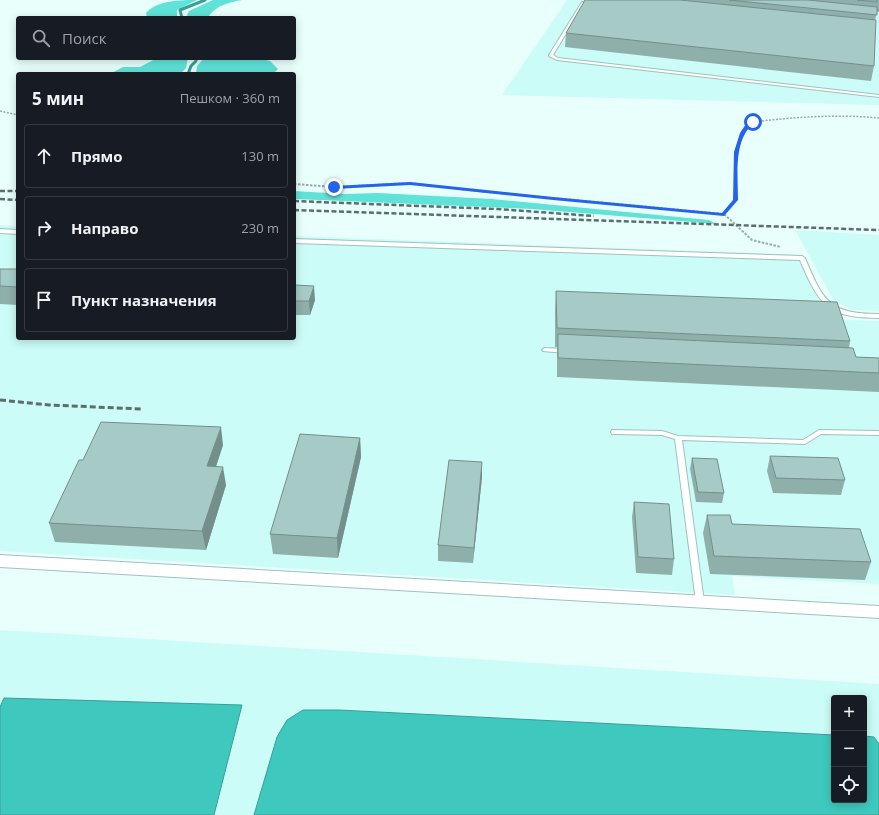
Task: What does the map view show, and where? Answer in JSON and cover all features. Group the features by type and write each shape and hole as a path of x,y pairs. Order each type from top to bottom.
{"street":[{"path":"0,561 879,612"}],"lane":[{"path":"600,2 583,3 551,55 552,57 557,59 879,96"},
{"path":"854,94 879,91"},
{"path":"0,231 16,232"},
{"path":"296,241 802,258 820,296 827,303 846,314 879,316"},
{"path":"545,350 569,351"},
{"path":"615,432 662,433 678,438 805,442 819,432 879,433"},
{"path":"678,438 700,602"}],"path":[{"path":"0,111 16,115"},
{"path":"724,214 735,200 736,152 742,133 747,125 753,122 818,116 857,116 879,118"},
{"path":"296,184 334,187 410,183 500,194 724,214 752,240 784,248 802,258"}],"shaded area":[{"path":"184,0 197,0 177,10 177,16 147,16 146,13 156,5"},
{"path":"213,0 242,0 228,3 214,10 210,16 188,16 189,11"},
{"path":"567,0 879,0 879,105 502,95"},
{"path":"153,60 188,60 186,68 182,72 114,72 123,67 140,67"},
{"path":"202,60 266,60 270,61 278,69 275,72 196,72 197,66"},
{"path":"296,191 345,194 378,193 492,199 709,220 717,224 532,209 296,199"},
{"path":"0,225 16,226 16,340 296,340 296,236 803,255 822,303 846,320 879,321 879,584 732,576 735,595 0,551"},
{"path":"795,230 879,235 879,311 853,310 834,301"},
{"path":"0,630 879,684 879,815 0,815"},
{"path":"4,698 242,705 214,815 0,815 0,707"},
{"path":"303,710 339,710 831,735 831,803 867,803 867,736 874,737 879,744 879,815 254,815 277,737 287,720"}],"building":[{"path":"585,0 680,0 876,20 874,66 566,33"},
{"path":"729,0 808,0 877,7 877,15"},
{"path":"857,0 877,0 877,2"},
{"path":"0,269 16,269 16,287 0,286"},
{"path":"296,285 314,286 309,301 296,301"},
{"path":"556,291 837,302 850,341 557,328"},
{"path":"558,334 853,348 856,357 879,358 879,373 558,358"},
{"path":"101,422 221,427 207,466 223,467 202,531 49,523 79,460 83,460"},
{"path":"300,434 360,438 337,538 270,534"},
{"path":"770,456 838,458 845,480 776,478"},
{"path":"692,458 717,459 724,493 698,492"},
{"path":"449,460 482,462 474,548 438,545"},
{"path":"634,502 669,504 674,559 638,557"},
{"path":"707,515 730,515 732,524 860,529 871,562 714,556"}],"waterway":[{"path":"182,16 180,10 205,0"},
{"path":"189,72 196,60"}],"railway":[{"path":"0,191 16,191"},
{"path":"0,199 16,200"},
{"path":"296,201 497,209 594,216"},
{"path":"296,210 879,230"},
{"path":"0,400 49,405 142,409"}],"route":[{"path":"334,187 410,183 553,199 724,214 735,200 737,184 736,152 742,133 747,125 753,122"}]}
